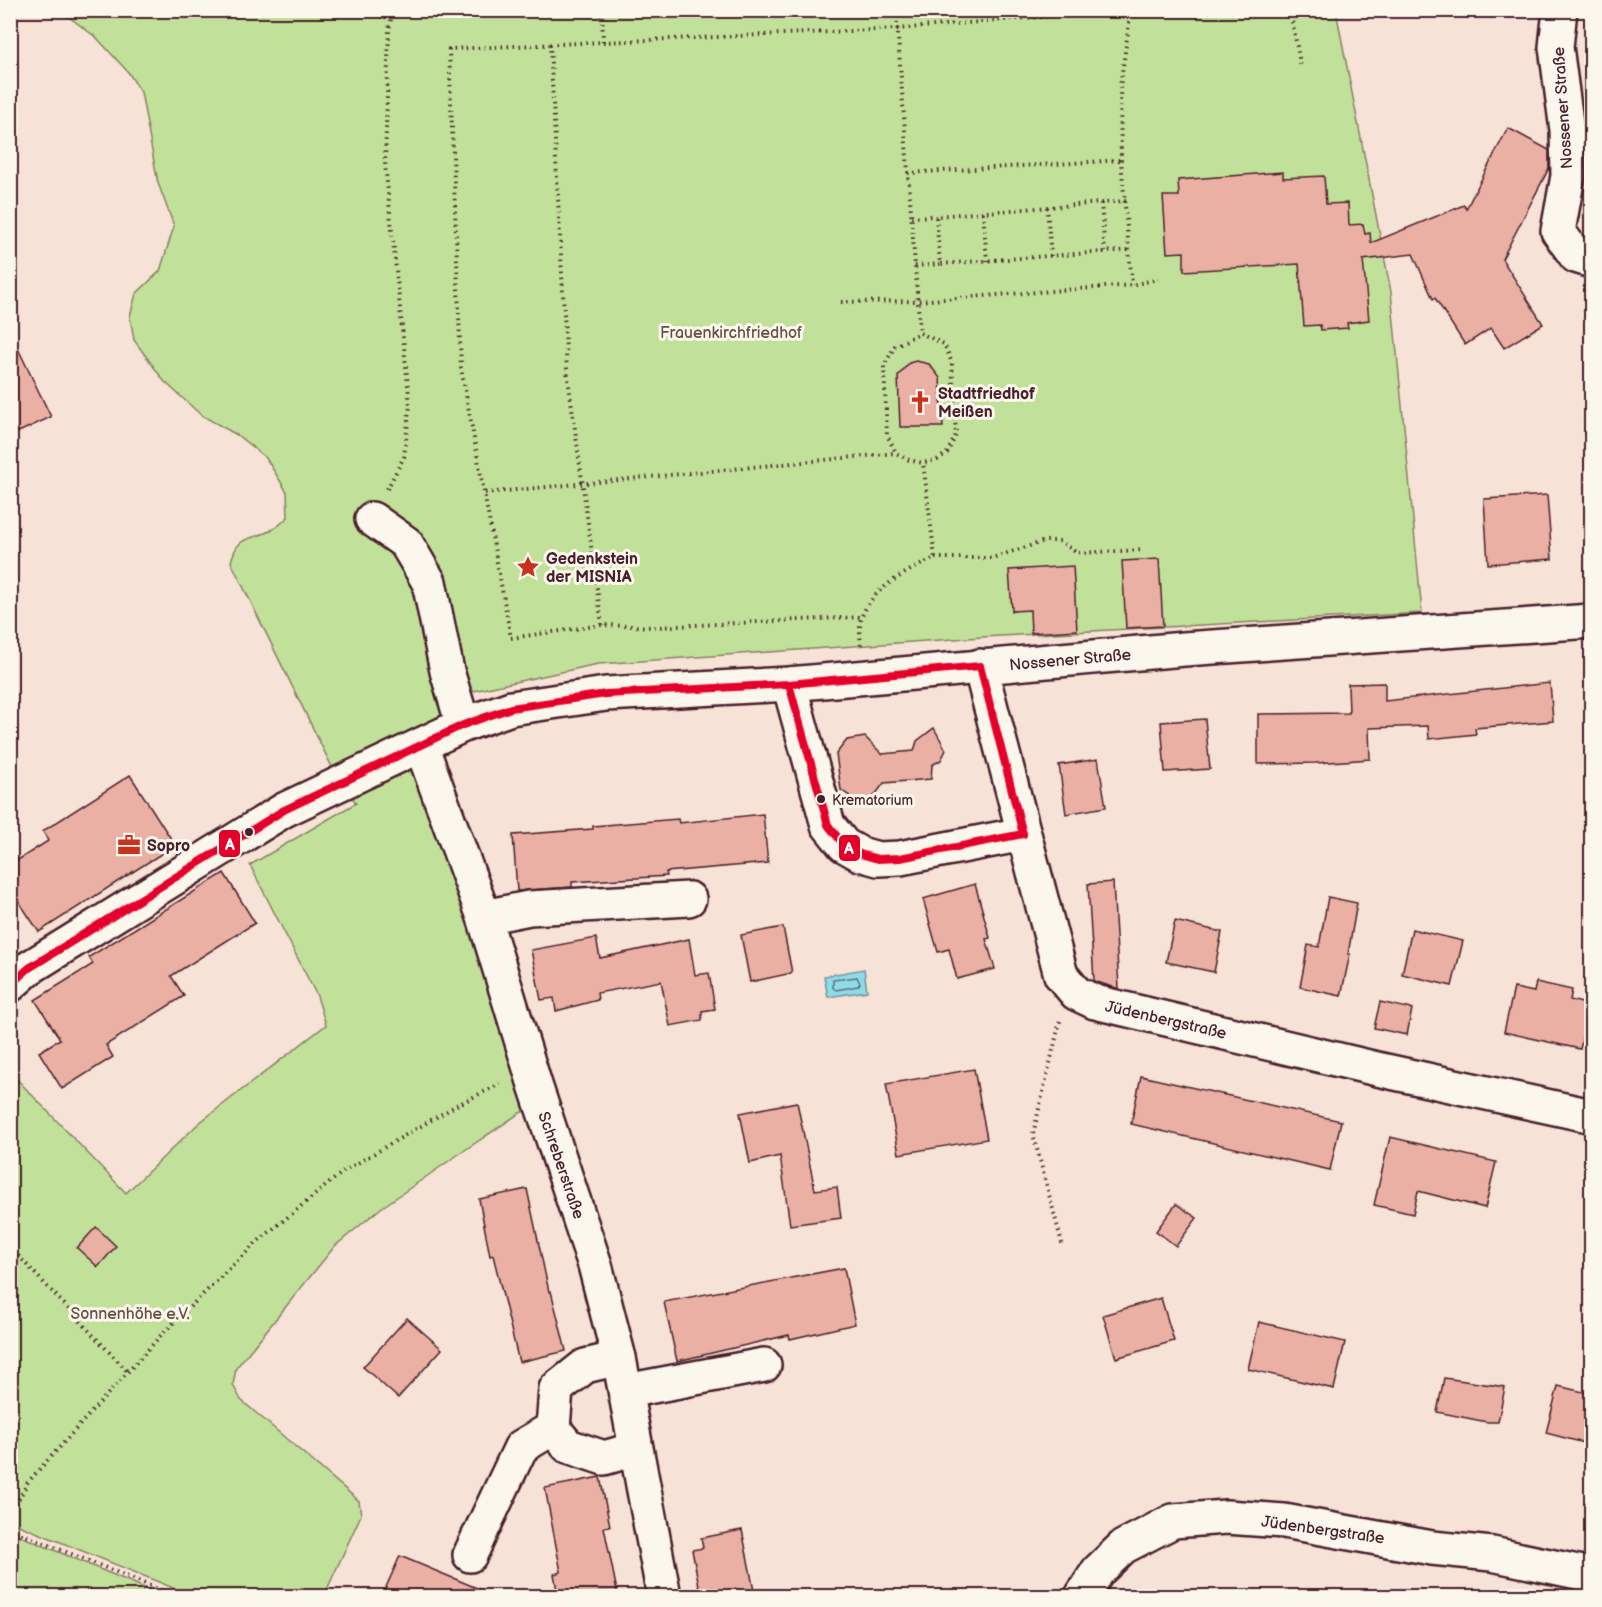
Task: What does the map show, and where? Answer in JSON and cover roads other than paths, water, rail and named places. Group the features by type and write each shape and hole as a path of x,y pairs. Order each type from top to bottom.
{"street":[{"name":"Nossener Straße","path":"1560,10 1556,47 1567,130 1568,177 1558,231 1576,256 1592,261"},
{"path":"372,519 406,543 429,582 447,671 463,725"},
{"name":"Nossener Straße","path":"10,985 29,968 284,810 463,725 511,708 606,694 789,684 1184,649 1592,621"},
{"path":"789,684 828,825 844,844 860,854 878,859 900,858 1023,834 980,666"},
{"name":"Schreberstraße","path":"421,745 484,917 530,1068 595,1265 626,1391 663,1596"},
{"name":"Jüdenbergstraße","path":"1023,834 1061,975 1076,993 1106,1005 1377,1069 1592,1116"},
{"path":"484,917 529,908 689,899"},
{"path":"619,1358 585,1366 556,1389 553,1428 568,1446 604,1458 635,1449"},
{"path":"626,1391 764,1365"},
{"path":"470,1555 521,1447 553,1428"},
{"name":"Jüdenbergstraße","path":"1082,1596 1098,1571 1123,1547 1173,1521 1226,1517 1284,1521 1432,1548 1492,1554 1592,1575"}],"water":[{"path":"864,969 867,991 828,997 824,976"}],"place":[{"name":"Stadtfriedhof Meißen","path":"920,402"},
{"name":"Gedenkstein der MISNIA","path":"528,567"},
{"name":"Krematorium","path":"821,799"},
{"name":"Sopro","path":"129,845"}],"park label":[{"name":"Frauenkirchfriedhof","path":"731,332"},
{"name":"Sonnenhöhe e.V.","path":"130,1313"}]}
